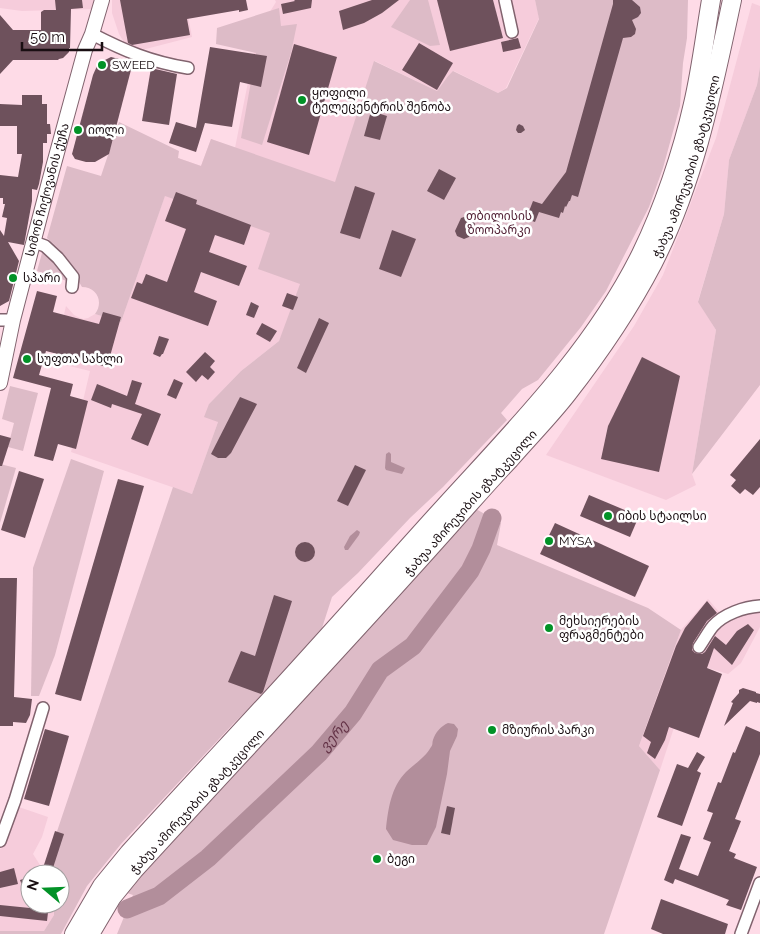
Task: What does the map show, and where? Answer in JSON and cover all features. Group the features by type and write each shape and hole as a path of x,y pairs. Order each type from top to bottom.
{"main road":[{"name":"ჭაბუა ამირეჯიბის გზატკეცილი","path":"81,931 102,886 129,853 340,624 512,432 585,346 611,307 641,253 680,154 693,105 711,0"},
{"name":"ჭაბუა ამირეჯიბის გზატკეცილი","path":"81,931 112,897 121,884 365,620 530,437 566,395 602,346 630,304 653,263 671,225 699,143 732,0"}],"street":[{"name":"სიმონ ჩიქოვანის ქუჩა","path":"0,383 6,320 34,242 85,50 102,0"},
{"path":"505,0 512,32"},
{"path":"92,34 145,58 166,65 188,68"},
{"path":"34,242 45,246 58,258 73,277 72,287"},
{"path":"699,646 713,626 727,615 760,606"},
{"path":"0,841 15,800 43,708"},
{"path":"741,934 760,883"}],"shaded area":[{"path":"0,0 98,0 95,9 22,11 0,8"},
{"path":"112,0 185,0 192,37 138,51 127,47 119,34 112,13"},
{"path":"275,0 535,0 539,18 506,88 498,93 454,71 437,91 375,61 302,293 279,341 241,371 209,404 218,422 192,494 71,452 90,371 53,362 66,306 74,315 83,319 95,314 121,322 178,158 201,166 211,139 235,148 258,31 276,2"},
{"path":"752,3 760,6 760,67 757,85 729,160 724,214 698,301 716,330 692,474 696,485 666,500 546,455 634,326 663,275 716,138"},
{"path":"389,452 391,454 391,462 405,468 402,474 386,470 386,454"},
{"path":"357,530 360,532 359,535 348,550 345,550 344,547 350,536"},
{"path":"708,599 726,620 760,609 760,627 741,663 728,674 695,664 660,770 639,746 681,630"},
{"path":"448,723 454,724 458,729 450,751 436,827 427,845 412,845 393,840 386,829 389,807 397,785 406,772 426,754 437,732"},
{"path":"16,806 48,817 42,837 33,854 39,864 20,864 20,914 54,914 44,931 1,931 0,933 0,849 2,848"}],"green space":[{"path":"410,0 428,0 440,45 430,46 391,27"},
{"name":"თბილისის ზოოპარკი","path":"535,0 688,0 687,38 680,106 663,168 649,207 606,291 581,327 538,380 522,389 501,413 507,420 358,573 332,597 322,628 263,695 233,724 121,844 87,886 61,934 0,934 0,931 44,931 54,914 70,914 70,864 46,864 173,487 192,494 218,422 204,417 209,404 241,371 279,341 300,284 258,269 270,233 165,196 121,322 95,314 99,305 98,296 92,290 82,287 60,250 47,238 67,166 101,176 119,122 179,151 178,158 201,166 211,139 335,182 374,61 437,91 453,71 498,93 507,88 539,19"},
{"path":"279,8 281,26 297,24 291,53 262,145 241,138 256,53 216,44 217,28"},
{"path":"760,67 760,385 692,474 716,330 698,302 724,214 729,160 757,85"},
{"path":"42,253 54,257 73,283 37,271"},
{"path":"10,386 38,393 23,451 8,447 14,423 2,419"},
{"path":"71,459 104,471 55,655 39,696 31,696 33,568"},
{"path":"0,464 16,468 0,523"},
{"name":"მზიურის პარკი","path":"474,508 501,523 497,545 648,608 681,630 639,746 660,770 604,934 117,934 133,895 124,892"}],"building":[{"path":"55,0 82,0 83,8 71,9 69,52 58,60 13,60 0,74 0,15 13,30 41,30 41,12 44,10 56,10"},
{"path":"120,0 246,0 248,10 187,19 190,35 132,45 128,43"},
{"path":"294,0 312,0 311,8 283,14 281,4"},
{"path":"372,0 399,0 382,13 364,23 343,30 339,11"},
{"path":"437,0 493,0 503,38 450,51"},
{"path":"613,0 632,0 640,7 641,13 632,20 636,29 635,34 631,37 623,38 578,197 572,195 559,218 539,212 535,222 526,219 533,201 542,204 566,172"},
{"path":"518,38 521,48 503,52 501,42"},
{"path":"419,43 453,63 437,90 402,70"},
{"name":"ყოფილი ტელეცენტრის შენობა","path":"294,44 337,57 309,155 267,142"},
{"path":"210,47 267,56 261,87 240,82 232,127 205,123 196,152 169,143 176,122 196,128"},
{"path":"111,57 132,66 109,154 95,162 75,159 72,154 93,75 97,66"},
{"path":"151,68 177,74 169,125 142,121"},
{"path":"22,95 42,95 42,104 47,104 47,124 50,124 51,134 47,134 47,143 43,143 43,162 39,184 37,190 32,189 32,201 24,245 8,242 19,261 9,301 0,306 0,230 4,236 7,218 2,217 5,204 3,204 3,198 0,198 0,175 18,177 22,154 17,154 17,126 0,126 0,104 22,105"},
{"path":"371,111 387,116 380,140 364,136"},
{"path":"519,124 525,130 521,133 518,133 516,130"},
{"path":"439,169 456,178 444,200 427,191"},
{"path":"355,186 375,193 360,239 340,233"},
{"path":"176,192 197,200 196,204 251,225 244,245 215,235 209,252 247,266 239,286 201,272 194,292 217,301 208,326 131,298 137,282 142,284 146,274 167,282 186,229 165,221"},
{"path":"467,216 475,224 469,237 464,239 457,236 455,231 461,218"},
{"path":"392,230 416,239 401,277 379,269"},
{"path":"37,291 57,296 53,312 99,324 103,312 121,317 107,367 46,351 39,375 73,384 70,396 88,401 76,449 58,444 53,461 34,456 51,388 13,378"},
{"path":"287,293 298,297 293,310 282,306"},
{"path":"251,302 259,306 254,318 246,315"},
{"path":"319,318 329,323 306,373 297,368"},
{"path":"262,323 277,331 270,342 256,334"},
{"path":"159,336 169,339 160,357 153,354"},
{"path":"205,352 215,361 210,367 215,372 208,380 202,375 196,382 186,372"},
{"path":"642,357 680,376 659,472 601,459 608,426"},
{"path":"174,379 183,383 176,399 167,395"},
{"path":"132,380 142,383 135,404 161,414 148,446 131,439 142,414 112,404 111,408 91,400 97,384 127,396"},
{"path":"240,397 257,404 231,453 226,458 218,458 211,454"},
{"path":"0,435 11,438 2,466 0,466"},
{"path":"760,439 760,487 753,495 745,489 740,494 731,486 736,480 730,475"},
{"path":"355,465 366,470 348,506 337,501"},
{"path":"19,471 44,479 25,538 1,530"},
{"path":"118,479 144,486 81,701 55,694"},
{"path":"589,495 639,516 630,537 580,516"},
{"path":"555,523 649,566 635,597 540,554"},
{"path":"305,542 312,545 315,552 312,559 305,562 298,559 295,552 298,545"},
{"path":"0,578 17,578 14,697 32,699 30,715 26,723 13,722 13,726 0,726"},
{"path":"274,595 292,601 261,694 228,682 241,651 255,656"},
{"path":"707,601 717,613 707,621 693,643 692,650 695,653 702,654 705,652 715,636 726,645 737,631 748,624 754,630 732,665 714,648 707,668 722,674 699,738 669,727 665,740 655,759 647,753 651,742 643,736 676,646 685,628"},
{"path":"743,688 760,694 760,703 750,701 724,726 733,703 731,702 739,693 739,690"},
{"path":"746,726 760,732 760,754 735,819 741,821 729,851 736,854 734,858 757,867 741,910 726,905 729,900 675,879 673,884 664,880 681,834 691,837 679,869 698,876 711,842 703,839 713,813 707,811 718,782 721,783"},
{"path":"45,729 69,736 49,806 24,799"},
{"path":"697,752 705,757 697,771 701,773 682,826 657,817 677,764 688,768"},
{"path":"447,806 455,808 450,835 441,833"},
{"path":"55,831 64,834 54,864 44,864"},
{"path":"14,868 18,884 0,888 0,872"},
{"path":"661,899 728,924 725,934 663,934 651,929"},
{"path":"0,905 20,907 20,914 48,914 47,921 0,916"}],"waterway":[{"name":"ვერე","path":"127,909 159,896 208,858 319,753 353,713 380,670 413,646 470,571 481,549 492,518"}],"place":[{"name":"SWEED","path":"102,65"},
{"name":"ყოფილი ტელეცენტრის შენობა","path":"302,100"},
{"name":"იოლი","path":"78,130"},
{"name":"სპარი","path":"13,278"},
{"name":"სუფთა სახლი","path":"27,359"},
{"name":"იბის სტაილსი","path":"608,516"},
{"name":"MYSA","path":"549,541"},
{"name":"მეხსიერების ფრაგმენტები","path":"549,628"},
{"name":"მზიურის პარკი","path":"492,730"},
{"name":"ბეგი","path":"377,859"}]}
